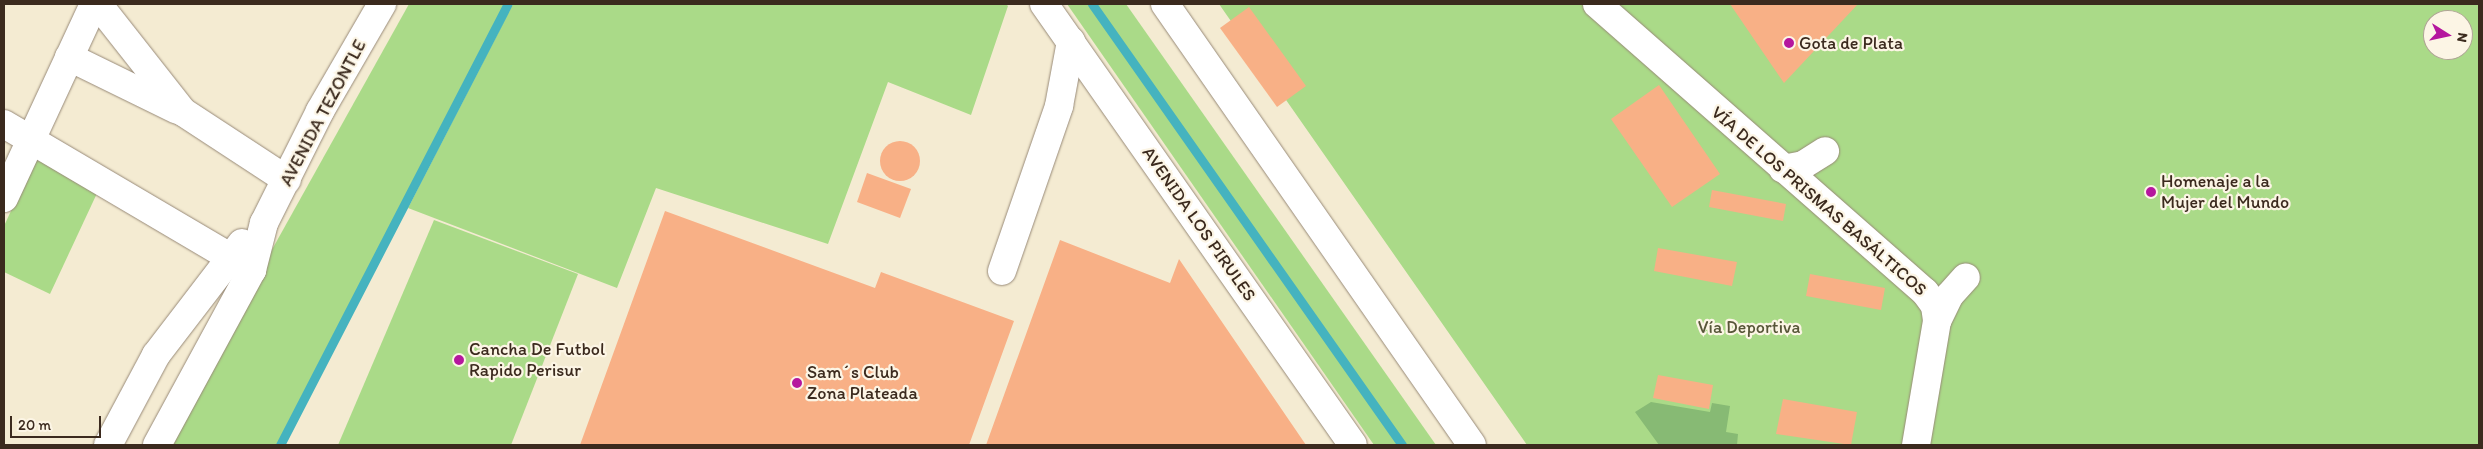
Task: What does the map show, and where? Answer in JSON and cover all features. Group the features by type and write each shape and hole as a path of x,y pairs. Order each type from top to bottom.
{"street":[{"path":"4,198 94,4"},
{"path":"98,4 183,112"},
{"name":"AVENIDA TEZONTLE","path":"156,445 252,270 264,223 320,111 382,4"},
{"name":"AVENIDA LOS PIRULES","path":"1044,4 1353,445"},
{"path":"1165,4 1472,445"},
{"name":"VÍA DE LOS PRISMAS BASÁLTICOS","path":"1597,4 1925,292 1935,306 1937,321 1916,445"},
{"path":"1002,271 1060,106 1071,41"},
{"path":"69,57 183,112 287,180"},
{"path":"4,124 252,270"},
{"path":"1783,169 1803,165 1825,151"},
{"name":"AVENIDA TEZONTLE","path":"108,445 156,356 228,256 264,223"},
{"path":"1937,321 1949,296 1966,277"}],"green space":[{"path":"409,4 508,4 280,445 163,445"},
{"path":"513,4 1006,4 1008,6 971,115 888,82 828,244 656,188 617,288 408,208"},
{"path":"1067,4 1126,4 1436,445 1374,445"},
{"name":"Vía Deportiva","path":"1219,4 2479,4 2479,445 1527,445"},
{"path":"35,159 99,189 50,294 4,272 4,226"},
{"name":"Cancha De Futbol Rapido Perisur","path":"434,220 578,274 511,445 338,445"},
{"path":"1651,402 1710,412 1712,403 1730,406 1726,432 1738,434 1737,445 1659,445 1635,412"}],"building":[{"name":"Gota de Plata","path":"1730,4 1858,4 1784,83"},
{"path":"1249,7 1306,86 1277,107 1220,28"},
{"path":"1659,85 1720,174 1672,207 1611,119"},
{"path":"904,141 911,144 917,150 920,161 919,169 911,178 904,181 896,181 889,178 881,169 880,157 883,150 892,142"},
{"path":"867,173 911,189 900,218 857,202"},
{"path":"1712,190 1786,204 1783,221 1709,207"},
{"name":"Sam´s Club Zona Plateada","path":"665,211 875,288 881,272 1014,321 969,445 580,445"},
{"path":"1060,240 1170,283 1179,259 1306,445 986,445"},
{"path":"1658,248 1737,262 1732,286 1654,271"},
{"path":"1810,274 1885,288 1881,310 1806,296"},
{"path":"1658,375 1713,385 1709,409 1653,398"},
{"path":"1783,399 1857,412 1851,445 1776,434"}],"waterway":[{"path":"280,445 508,4"},
{"path":"1092,4 1402,445"}],"place":[{"name":"Gota de Plata","path":"1789,43"},
{"name":"Homenaje a la Mujer del Mundo","path":"2151,192"},
{"name":"Cancha De Futbol Rapido Perisur","path":"459,360"},
{"name":"Sam´s Club Zona Plateada","path":"797,383"}]}
